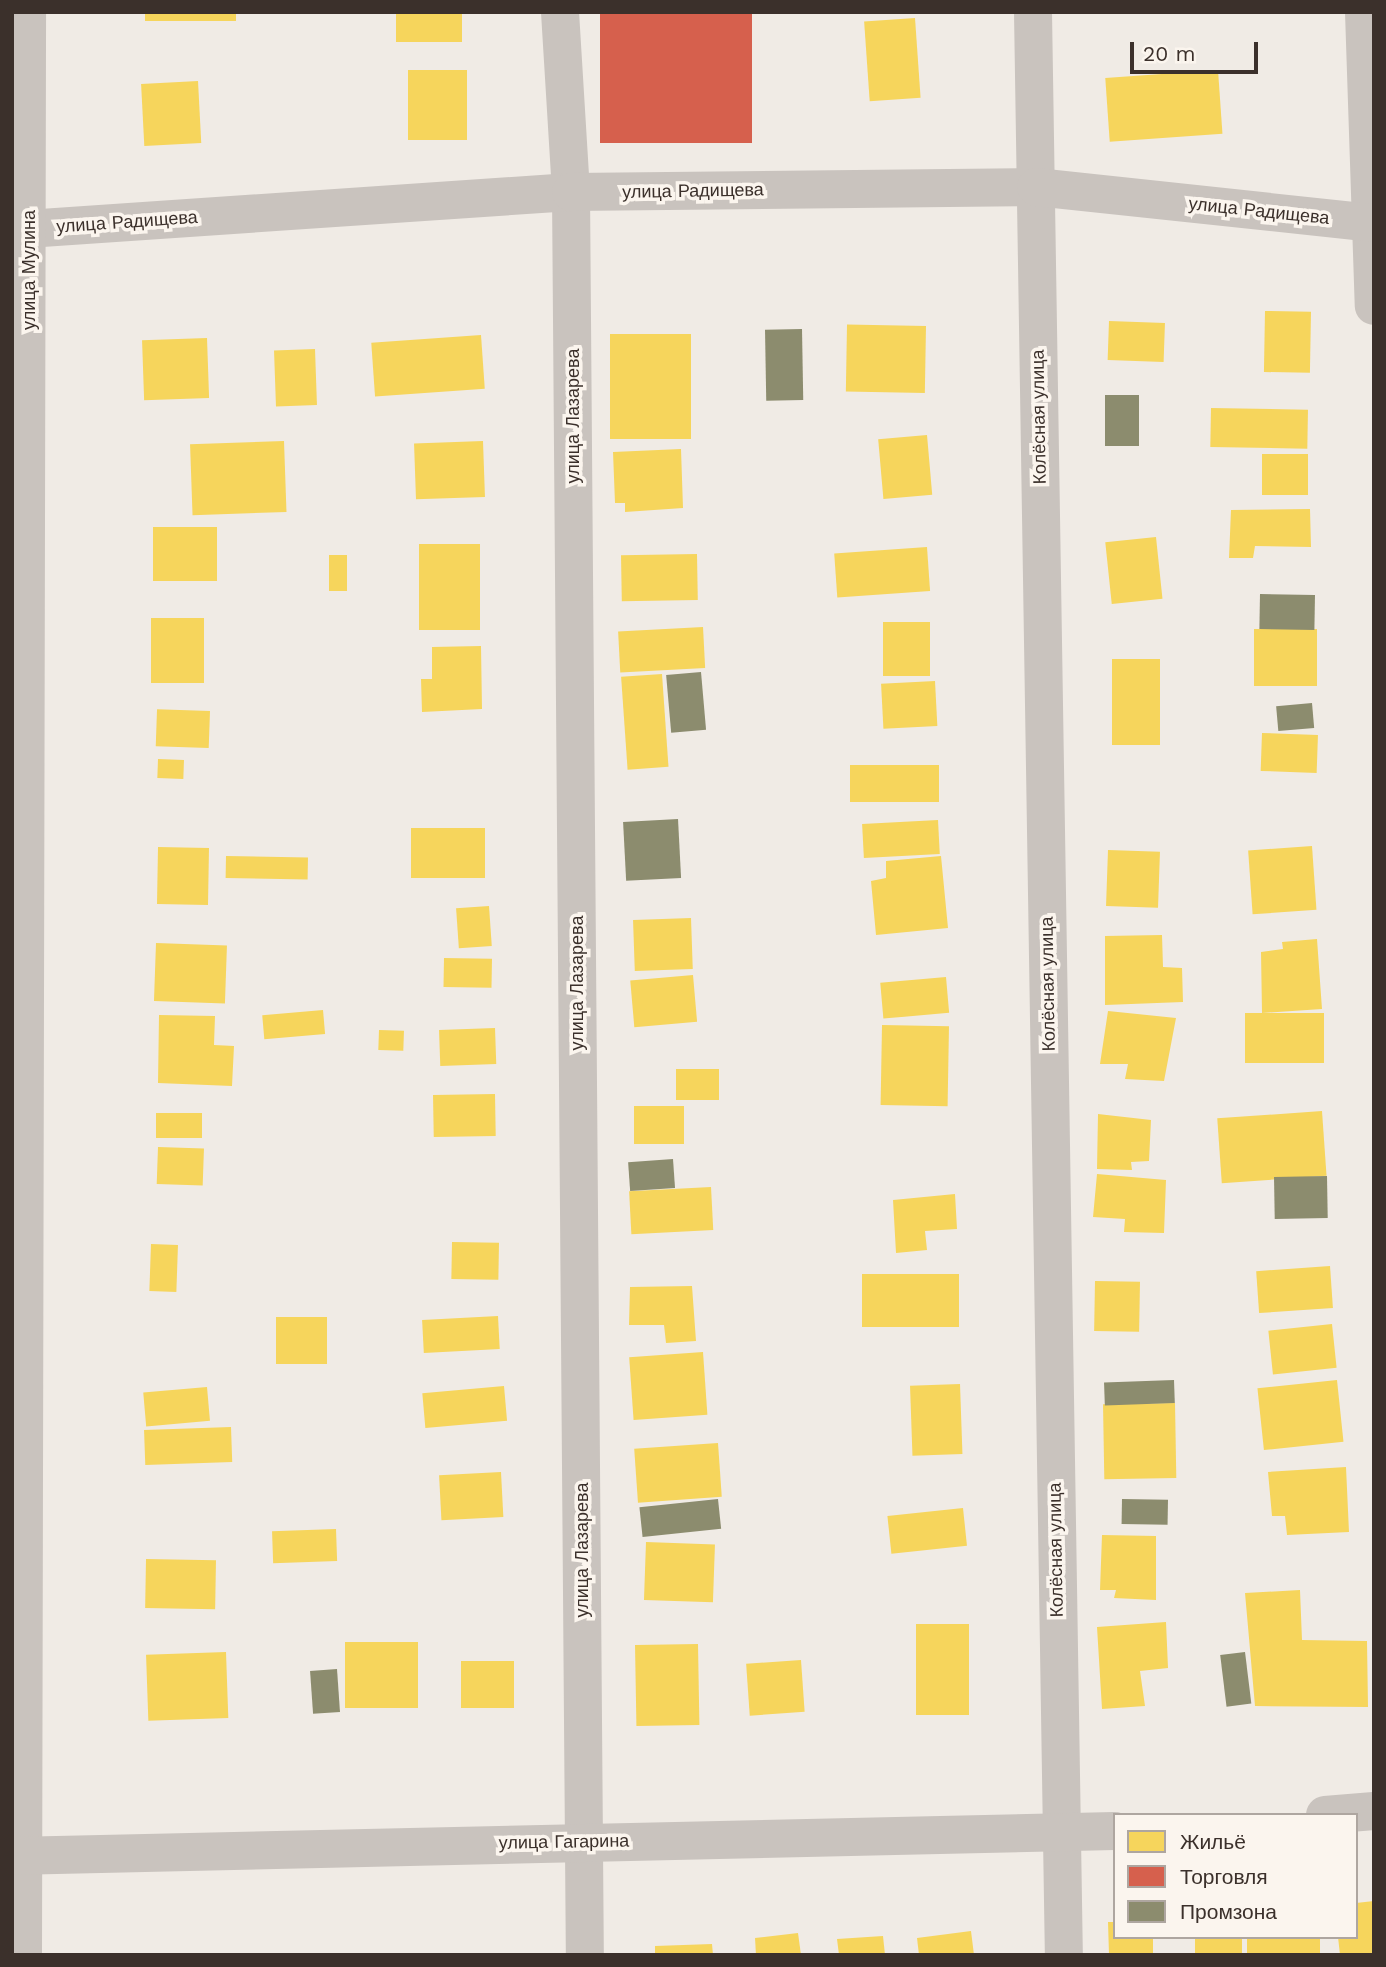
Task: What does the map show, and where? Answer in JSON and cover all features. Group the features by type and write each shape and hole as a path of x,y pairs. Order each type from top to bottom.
{"street":[{"name":"улица Мулина","path":"23,1955 19,1856 22,1191 21,229 27,12"},
{"name":"улица Лазарева","path":"560,12 571,192 585,1955"},
{"name":"Колёсная улица","path":"1033,12 1064,1955"},
{"path":"1364,12 1374,306"},
{"name":"улица Радищева","path":"21,229 571,192 1035,187 1371,223"},
{"path":"1350,1813 1374,1811"},
{"name":"улица Гагарина","path":"19,1856 584,1841 1060,1835 1113,1831"}],"building: Жильё":[{"path":"145,12 236,12 236,21 145,21"},
{"path":"396,12 462,12 462,42 396,42"},
{"path":"915,18 921,98 870,101 864,22"},
{"path":"408,70 467,70 467,140 408,140"},
{"path":"1218,70 1222,134 1110,142 1105,78"},
{"path":"198,81 201,143 144,146 141,84"},
{"path":"1265,311 1311,312 1310,373 1264,372"},
{"path":"1109,321 1165,323 1164,362 1108,360"},
{"path":"847,325 926,326 925,393 846,392"},
{"path":"610,334 691,334 691,439 610,439"},
{"path":"481,335 485,389 375,397 371,343"},
{"path":"207,338 209,398 144,400 142,340"},
{"path":"315,349 317,405 276,406 274,350"},
{"path":"1211,408 1308,410 1307,449 1210,447"},
{"path":"927,435 932,495 883,499 878,439"},
{"path":"284,441 286,512 193,515 190,444"},
{"path":"483,441 485,497 416,499 414,443"},
{"path":"681,449 683,508 625,512 625,503 615,503 613,452"},
{"path":"1262,454 1308,454 1308,495 1262,495"},
{"path":"1310,509 1311,547 1255,546 1253,558 1229,558 1231,510"},
{"path":"153,527 217,527 217,581 153,581"},
{"path":"1156,537 1162,599 1112,604 1105,542"},
{"path":"419,544 480,544 480,630 419,630"},
{"path":"927,547 930,591 837,597 834,553"},
{"path":"697,554 698,600 622,601 621,555"},
{"path":"329,555 347,555 347,591 329,591"},
{"path":"151,618 204,618 204,683 151,683"},
{"path":"883,622 930,622 930,676 883,676"},
{"path":"703,627 705,668 620,672 618,631"},
{"path":"1254,629 1317,629 1317,686 1254,686"},
{"path":"481,646 482,709 422,712 421,679 432,679 432,647"},
{"path":"1112,659 1160,659 1160,745 1112,745"},
{"path":"662,674 668,767 628,770 621,677"},
{"path":"935,681 937,726 883,729 881,684"},
{"path":"157,709 210,711 209,748 156,746"},
{"path":"1262,733 1318,735 1317,773 1261,771"},
{"path":"158,759 184,760 183,779 157,778"},
{"path":"850,765 939,765 939,802 850,802"},
{"path":"938,820 940,854 864,858 862,824"},
{"path":"411,828 485,828 485,878 411,878"},
{"path":"1312,846 1316,910 1253,914 1248,850"},
{"path":"158,847 209,848 208,905 157,904"},
{"path":"1108,850 1160,852 1158,908 1106,906"},
{"path":"226,856 308,857 308,879 226,878"},
{"path":"941,856 948,928 876,935 871,881 886,878 886,861"},
{"path":"489,906 492,946 459,948 456,908"},
{"path":"691,918 693,969 635,971 633,920"},
{"path":"1162,935 1163,967 1182,968 1183,1002 1105,1005 1105,936"},
{"path":"1317,939 1322,1009 1262,1013 1261,952 1283,949 1282,942"},
{"path":"156,943 227,945 225,1003 154,1001"},
{"path":"444,958 492,959 491,988 443,987"},
{"path":"693,975 697,1022 634,1027 630,980"},
{"path":"946,977 949,1013 883,1019 880,983"},
{"path":"323,1010 325,1034 264,1039 262,1015"},
{"path":"1108,1011 1176,1018 1164,1081 1125,1079 1128,1064 1100,1064"},
{"path":"1245,1013 1324,1013 1324,1063 1245,1063"},
{"path":"159,1015 215,1016 214,1045 234,1046 232,1086 158,1083"},
{"path":"882,1025 949,1026 948,1106 881,1105"},
{"path":"495,1028 496,1064 440,1066 439,1030"},
{"path":"379,1030 404,1031 403,1051 378,1050"},
{"path":"676,1069 719,1069 719,1100 676,1100"},
{"path":"495,1094 496,1136 434,1137 433,1095"},
{"path":"634,1106 684,1106 684,1144 634,1144"},
{"path":"1322,1111 1327,1176 1222,1183 1217,1118"},
{"path":"156,1113 202,1113 202,1138 156,1138"},
{"path":"1098,1114 1151,1120 1149,1161 1131,1162 1132,1170 1097,1169"},
{"path":"158,1147 204,1149 203,1186 157,1184"},
{"path":"1097,1174 1166,1180 1164,1233 1124,1232 1125,1219 1093,1217"},
{"path":"711,1187 713,1230 631,1234 629,1191"},
{"path":"955,1194 957,1229 925,1231 927,1250 896,1253 893,1200"},
{"path":"452,1242 499,1243 498,1280 451,1279"},
{"path":"151,1244 178,1245 176,1292 149,1291"},
{"path":"1330,1266 1333,1308 1259,1313 1256,1271"},
{"path":"862,1274 959,1274 959,1327 862,1327"},
{"path":"1095,1281 1140,1282 1139,1332 1094,1331"},
{"path":"692,1286 696,1341 666,1343 664,1325 629,1325 630,1287"},
{"path":"498,1316 500,1349 424,1353 422,1320"},
{"path":"276,1317 327,1317 327,1364 276,1364"},
{"path":"1332,1324 1337,1368 1273,1374 1268,1331"},
{"path":"703,1352 707,1415 634,1420 629,1357"},
{"path":"1337,1380 1343,1442 1264,1450 1257,1388"},
{"path":"960,1384 962,1454 912,1456 910,1386"},
{"path":"504,1386 507,1421 425,1428 422,1393"},
{"path":"207,1387 210,1421 146,1426 143,1393"},
{"path":"1175,1403 1176,1478 1104,1479 1103,1404"},
{"path":"231,1427 232,1462 145,1465 144,1430"},
{"path":"718,1443 722,1497 638,1503 634,1449"},
{"path":"1346,1467 1349,1532 1287,1535 1285,1516 1272,1516 1268,1472"},
{"path":"501,1472 503,1517 441,1520 439,1475"},
{"path":"963,1508 967,1546 891,1554 887,1516"},
{"path":"336,1529 337,1561 273,1563 272,1531"},
{"path":"1102,1535 1156,1536 1156,1600 1114,1598 1116,1590 1100,1590"},
{"path":"646,1542 715,1544 713,1602 644,1600"},
{"path":"146,1559 216,1560 215,1609 145,1608"},
{"path":"1300,1590 1302,1640 1367,1641 1368,1707 1255,1706 1245,1593"},
{"path":"1166,1622 1168,1668 1140,1671 1145,1706 1102,1709 1097,1627"},
{"path":"916,1624 969,1624 969,1715 916,1715"},
{"path":"345,1642 418,1642 418,1708 345,1708"},
{"path":"698,1644 699,1725 636,1726 635,1645"},
{"path":"226,1652 228,1718 148,1721 146,1655"},
{"path":"801,1660 805,1712 750,1716 746,1664"},
{"path":"461,1661 514,1661 514,1708 461,1708"},
{"path":"1374,1901 1374,1955 1340,1955 1338,1939 1358,1939 1358,1903"},
{"path":"1108,1922 1113,1922 1113,1939 1153,1939 1153,1955 1109,1955"},
{"path":"971,1931 974,1955 919,1955 917,1938"},
{"path":"798,1933 801,1955 756,1955 755,1938"},
{"path":"883,1936 885,1955 839,1955 837,1939"},
{"path":"1195,1939 1242,1939 1242,1955 1195,1955"},
{"path":"1247,1939 1320,1939 1320,1955 1247,1955"},
{"path":"712,1944 713,1955 655,1955 655,1946"}],"building: Торговля":[{"path":"600,12 752,12 752,143 600,143"}],"building: Промзона":[{"path":"802,329 803,400 766,401 765,330"},
{"path":"1105,395 1139,395 1139,446 1105,446"},
{"path":"1260,594 1315,595 1314,630 1259,629"},
{"path":"701,672 706,730 671,733 666,675"},
{"path":"1312,703 1314,728 1278,731 1276,706"},
{"path":"678,819 681,878 626,881 623,822"},
{"path":"673,1159 675,1188 630,1191 628,1162"},
{"path":"1327,1176 1328,1218 1275,1219 1274,1177"},
{"path":"1174,1380 1175,1403 1105,1405 1104,1382"},
{"path":"718,1499 721,1529 643,1537 639,1507"},
{"path":"1122,1499 1168,1500 1168,1525 1122,1524"},
{"path":"1245,1652 1251,1704 1227,1707 1220,1655"},
{"path":"337,1669 340,1712 313,1714 310,1671"}]}
